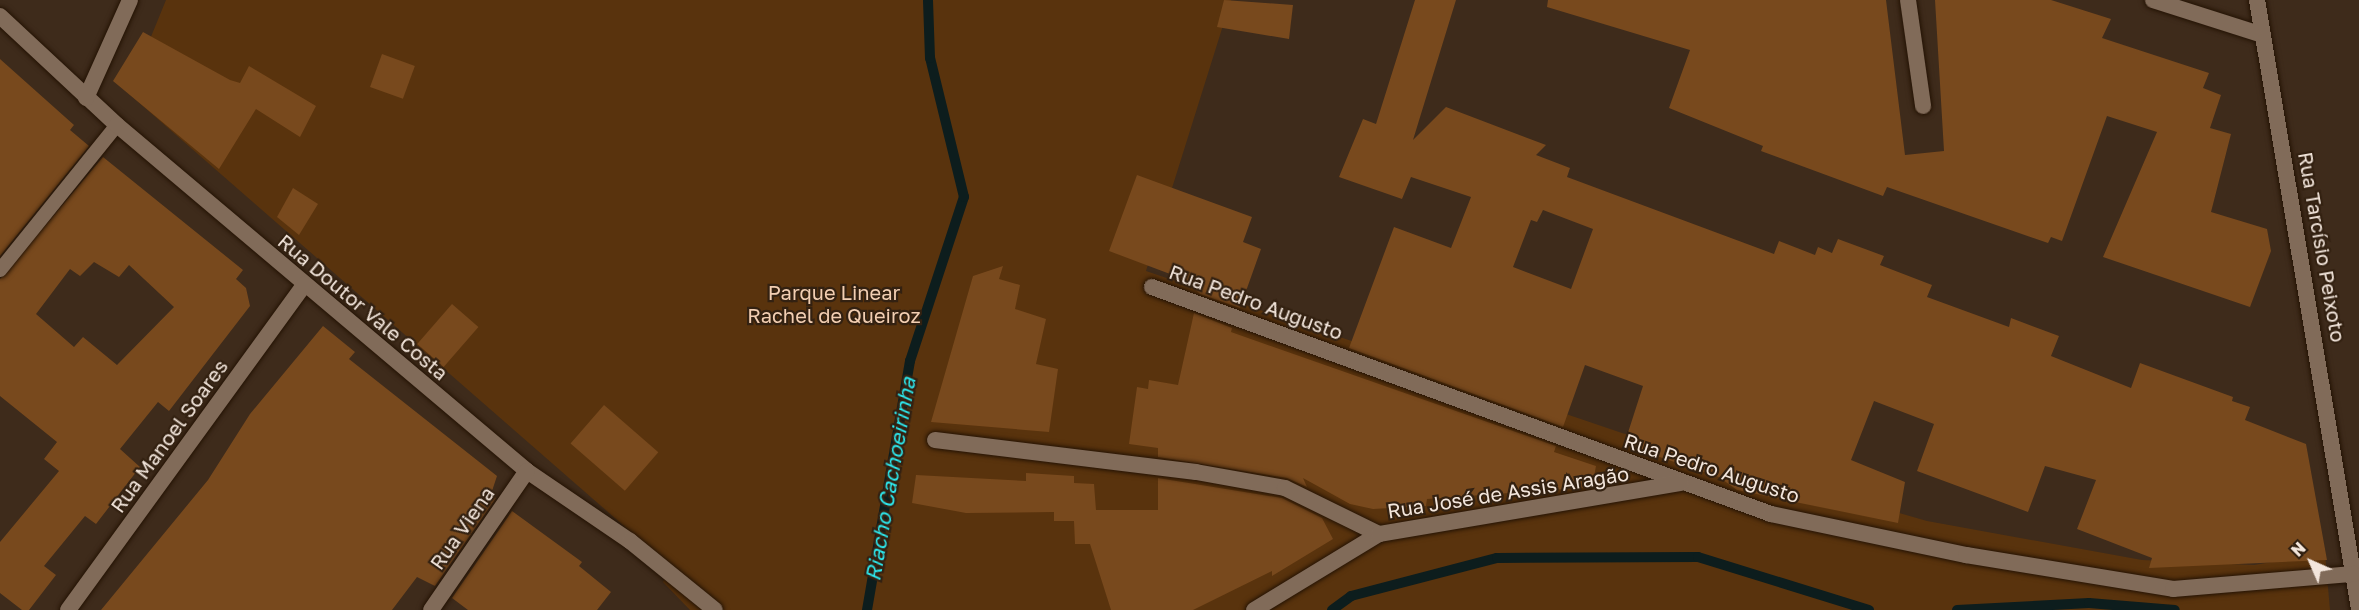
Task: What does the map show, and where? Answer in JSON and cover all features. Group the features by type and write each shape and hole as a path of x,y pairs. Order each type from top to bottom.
{"street":[{"path":"86,98 130,0"},
{"path":"1908,0 1923,106"},
{"path":"2153,0 2263,35"},
{"name":"Rua Tarcísio Peixoto","path":"2257,0 2356,572 2359,609"},
{"name":"Rua Doutor Vale Costa","path":"0,16 117,125 527,471 630,542 715,610"},
{"name":"Rua Manoel Soares","path":"68,610 304,285"},
{"name":"Rua Pedro Augusto","path":"1152,286 1771,514 1966,555 2173,589 2356,572"},
{"path":"935,440 1286,488 1379,534"},
{"name":"Rua Viena","path":"431,610 527,471"},
{"name":"Rua José de Assis Aragão","path":"1254,610 1379,534 1682,483"}],"lane":[{"path":"0,270 117,125"}],"green space":[{"name":"Parque Linear Rachel de Queiroz","path":"166,0 1231,0 1146,271 1622,433 1927,521 2142,560 2254,565 2325,553 2330,610 690,610 663,582 671,567 128,93"}],"building":[{"path":"1224,0 1293,5 1289,39 1217,27"},
{"path":"1415,0 1456,0 1413,140 1446,107 1546,145 1536,155 1570,168 1567,177 1774,254 1779,241 1815,255 1818,247 1832,253 1838,239 1884,256 1880,265 1932,285 1927,297 2009,327 2011,318 2059,336 2051,356 2131,388 2140,363 2233,397 2232,401 2250,407 2245,420 2306,444 2327,560 2149,568 2152,558 2077,529 2096,480 2045,466 2028,512 1917,471 1934,424 1874,401 1851,460 1905,482 1898,523 1737,490 1719,477 1624,445 1643,386 1585,365 1563,427 1349,348 1394,227 1451,248 1471,197 1411,177 1402,199 1339,177 1363,119 1376,124","holes":["1543,210 1593,229 1571,289 1513,267 1531,220 1537,222"]},
{"path":"1548,0 1886,0 1905,155 1944,151 1935,0 2051,0 2111,19 2102,38 2209,73 2203,88 2221,95 2210,128 2231,134 2211,212 2267,229 2271,251 2250,307 2103,257 2157,132 2107,116 2062,241 2051,237 2048,243 1887,187 1883,196 1761,151 1763,146 1669,108 1690,50 1547,7"},
{"path":"143,32 230,80 240,83 249,66 316,106 300,137 256,109 219,169 113,81"},
{"path":"382,54 415,66 403,99 370,87"},
{"path":"0,59 74,125 70,130 89,146 0,256"},
{"path":"103,157 243,270 236,279 246,288 250,306 169,411 158,402 120,449 140,467 96,524 85,516 44,566 56,575 29,610 22,610 0,593 0,542 59,471 44,459 57,442 0,396 0,279","holes":["94,262 119,277 129,265 174,307 117,365 83,337 74,347 36,314 70,269 80,276"]},
{"path":"1137,175 1252,217 1243,242 1261,249 1240,308 1200,294 1186,280 1109,251"},
{"path":"293,188 318,204 299,235 277,217"},
{"path":"1003,266 999,279 1020,285 1015,309 1046,319 1036,364 1058,369 1049,432 931,422 973,276"},
{"path":"452,304 478,327 444,367 417,344"},
{"path":"1194,313 1232,328 1231,332 1556,446 1554,452 1596,466 1592,487 1427,499 1426,506 1373,509 1350,504 1303,478 1307,487 1287,478 1158,457 1158,448 1129,444 1137,387 1148,389 1149,380 1178,385"},
{"path":"323,326 355,352 349,359 497,476 491,494 496,498 435,586 417,577 392,610 101,610 208,480 250,414"},
{"path":"604,405 658,452 625,491 571,443"},
{"path":"1026,473 1074,476 1074,483 1094,484 1096,510 1158,510 1158,478 1282,498 1322,518 1333,539 1272,576 1272,571 1193,610 1111,610 1090,544 1075,544 1074,521 1054,521 1054,512 966,513 912,503 916,475 1026,481"},
{"path":"512,511 582,562 579,566 611,592 597,610 468,610 452,598"}],"waterway":[{"name":"Riacho Cachoeirinha","path":"867,610 910,361 964,197 930,58 928,0"},
{"path":"1332,610 1351,596 1497,558 1698,557 1869,610"},
{"path":"1957,610 2089,603 2175,610"}]}
